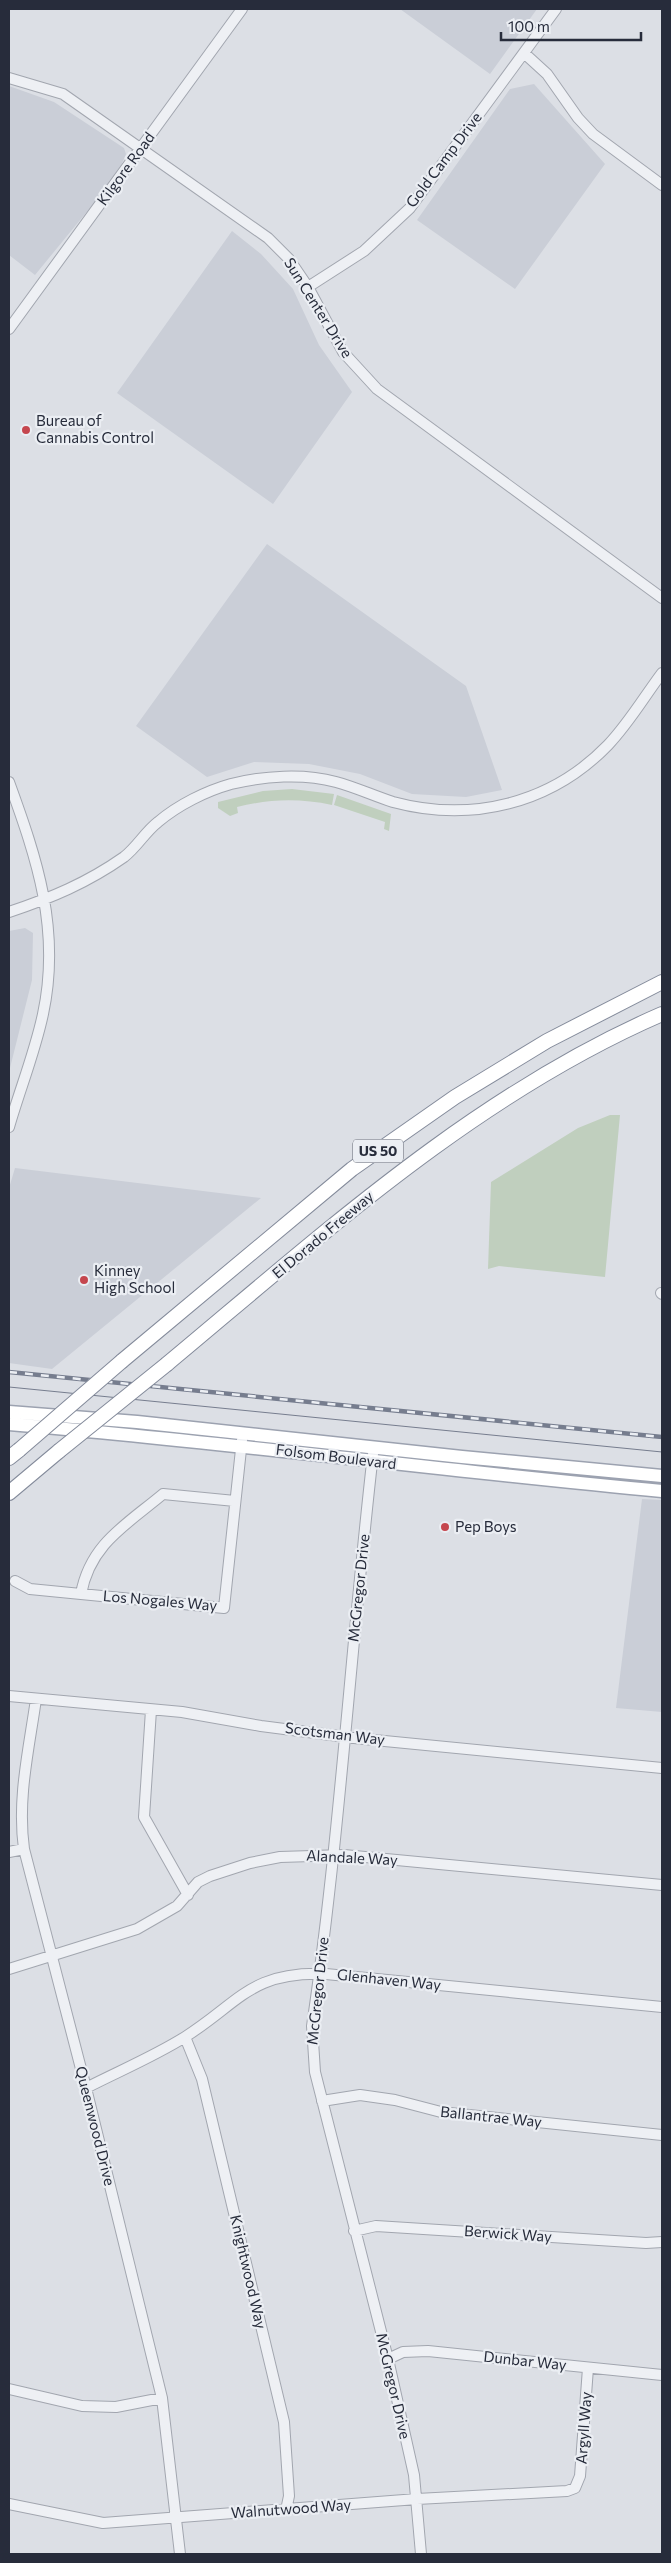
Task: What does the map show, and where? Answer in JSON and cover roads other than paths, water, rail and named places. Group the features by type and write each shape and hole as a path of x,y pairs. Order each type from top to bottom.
{"highway":[{"name":"US 50","path":"14,1454 352,1169 455,1098 547,1041 662,982"},
{"name":"El Dorado Freeway","path":"9,1493 390,1179 466,1125 562,1065 662,1014"}],"main road":[{"name":"Folsom Boulevard","path":"9,1412 137,1422 372,1463 662,1490"},
{"name":"Folsom Boulevard","path":"9,1424 373,1448 662,1478"},
{"path":"615,1486 622,1479 657,1482 662,1478"}],"street":[{"name":"Kilgore Road","path":"9,329 242,9"},
{"name":"Gold Camp Drive","path":"308,287 364,251 410,208 556,9"},
{"path":"524,53 554,82 572,110 589,130 662,185"},
{"name":"Sun Center Drive","path":"9,78 63,94 268,238 289,259 308,287 343,352 378,389 662,598"},
{"path":"9,912 46,900 83,883 126,855 157,822 180,807 210,792 232,784 268,778 334,781 391,801 447,812 516,803 567,778 606,746 623,729 662,673"},
{"path":"9,782 41,876 46,900 50,940 44,1012 9,1126"},
{"name":"Los Nogales Way","path":"16,1581 30,1590 224,1608 242,1440"},
{"name":"McGregor Drive","path":"373,1448 359,1570 345,1736 312,2026 312,2051 322,2101 354,2232 388,2359 417,2499 421,2554"},
{"path":"81,1594 84,1579 95,1554 104,1544 163,1494 235,1501"},
{"name":"Scotsman Way","path":"9,1696 151,1710 345,1736 662,1768"},
{"name":"Queenwood Drive","path":"36,1699 22,1787 20,1821 24,1849 86,2088 162,2398 180,2554"},
{"path":"151,1710 144,1817 188,1895"},
{"path":"9,1852 24,1849"},
{"name":"Alandale Way","path":"9,1969 136,1929 177,1906 198,1882 242,1865 280,1857 332,1855 662,1885"},
{"name":"Glenhaven Way","path":"86,2088 185,2037 230,2002 258,1985 286,1976 319,1974 662,2008"},
{"name":"Knightwood Way","path":"185,2037 202,2079 284,2422 289,2496 286,2510"},
{"name":"Ballantrae Way","path":"322,2101 360,2095 395,2100 441,2112 662,2135"},
{"name":"Berwick Way","path":"354,2232 376,2226 646,2243 662,2242"},
{"name":"Dunbar Way","path":"388,2359 403,2352 428,2351 662,2374"},
{"name":"Argyll Way","path":"575,2488 580,2476 588,2368"},
{"path":"9,2389 82,2406 116,2406 162,2398"},
{"name":"Walnutwood Way","path":"9,2504 103,2523 417,2499 567,2491 575,2488"}],"tram line":[{"path":"9,1387 662,1452"}],"railway":[{"path":"9,1372 662,1437"}],"place":[{"name":"Bureau of Cannabis Control","path":"26,430"},
{"name":"Kinney High School","path":"84,1280"},
{"name":"Pep Boys","path":"445,1527"}]}
